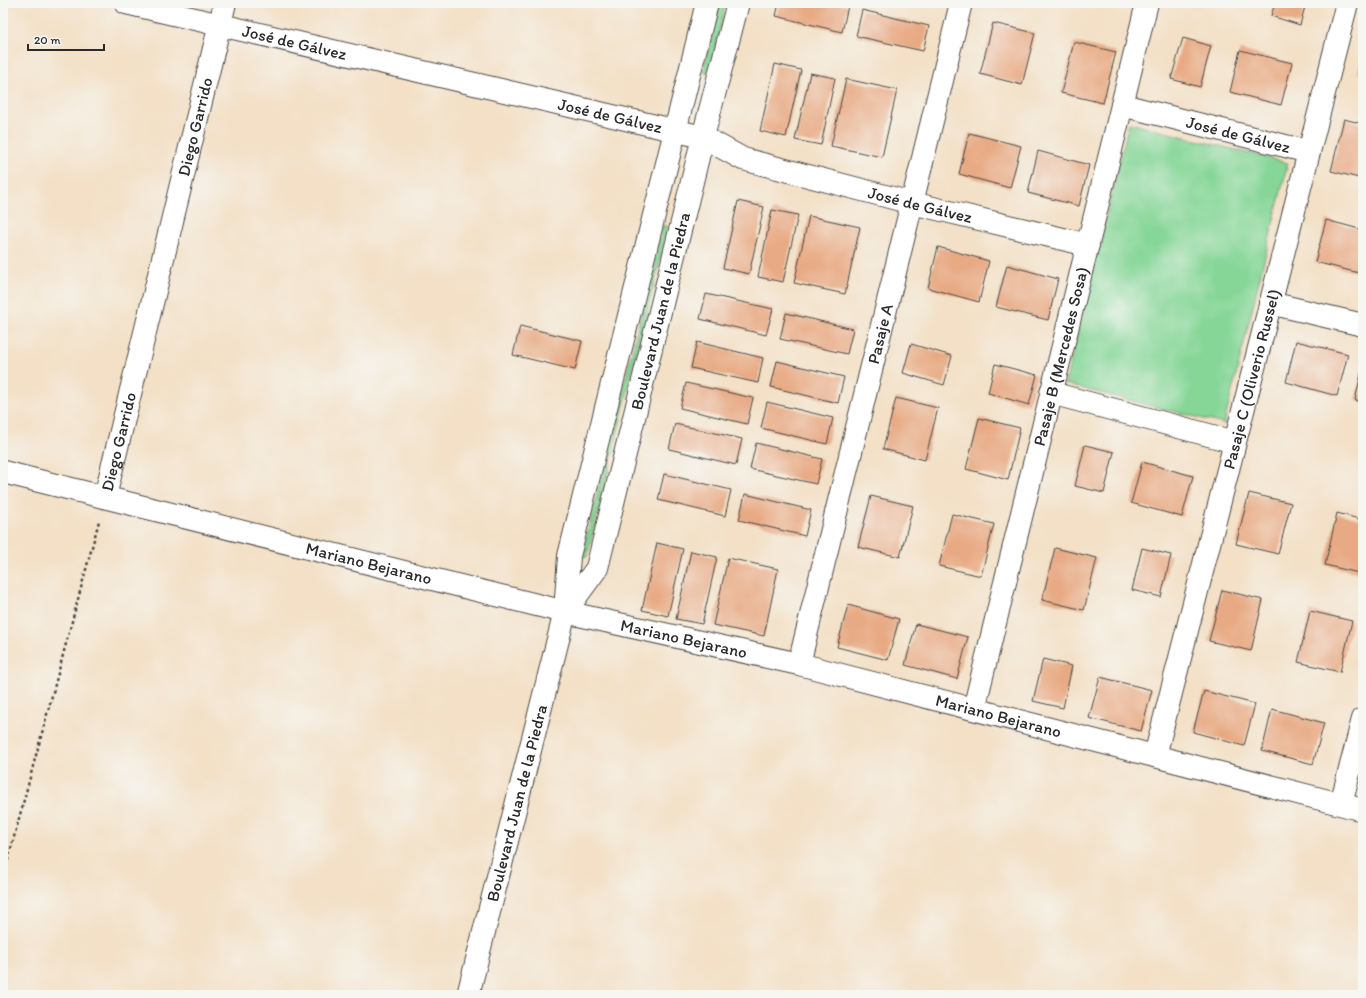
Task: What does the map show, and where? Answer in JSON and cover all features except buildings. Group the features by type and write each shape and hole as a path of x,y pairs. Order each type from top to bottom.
{"street":[{"name":"José de Gálvez","path":"126,3 703,137 743,159 912,203 1088,245"},
{"name":"Diego Garrido","path":"105,497 225,3"},
{"name":"Boulevard Juan de la Piedra","path":"468,995 565,612 568,556 674,130 708,3"},
{"name":"Boulevard Juan de la Piedra","path":"565,612 596,568 703,137 738,3"},
{"name":"Pasaje A","path":"799,664 961,3"},
{"name":"Pasaje B (Mercedes Sosa)","path":"974,709 1147,3"},
{"name":"Pasaje C (Oliverio Russel)","path":"1155,756 1347,3"},
{"name":"José de Gálvez","path":"1122,105 1309,152"},
{"path":"1270,303 1363,325"},
{"path":"1052,393 1235,442"},
{"name":"Mariano Bejarano","path":"3,472 565,612 799,664 1363,810"},
{"path":"1341,804 1363,718"}],"path":[{"name":"Diego Garrido","path":"3,878 105,497"}],"green space":[{"path":"720,3 726,3 709,73 703,72"},
{"path":"1129,123 1288,163 1224,424 1065,384"},
{"path":"663,225 668,227 587,557 582,556"}]}
